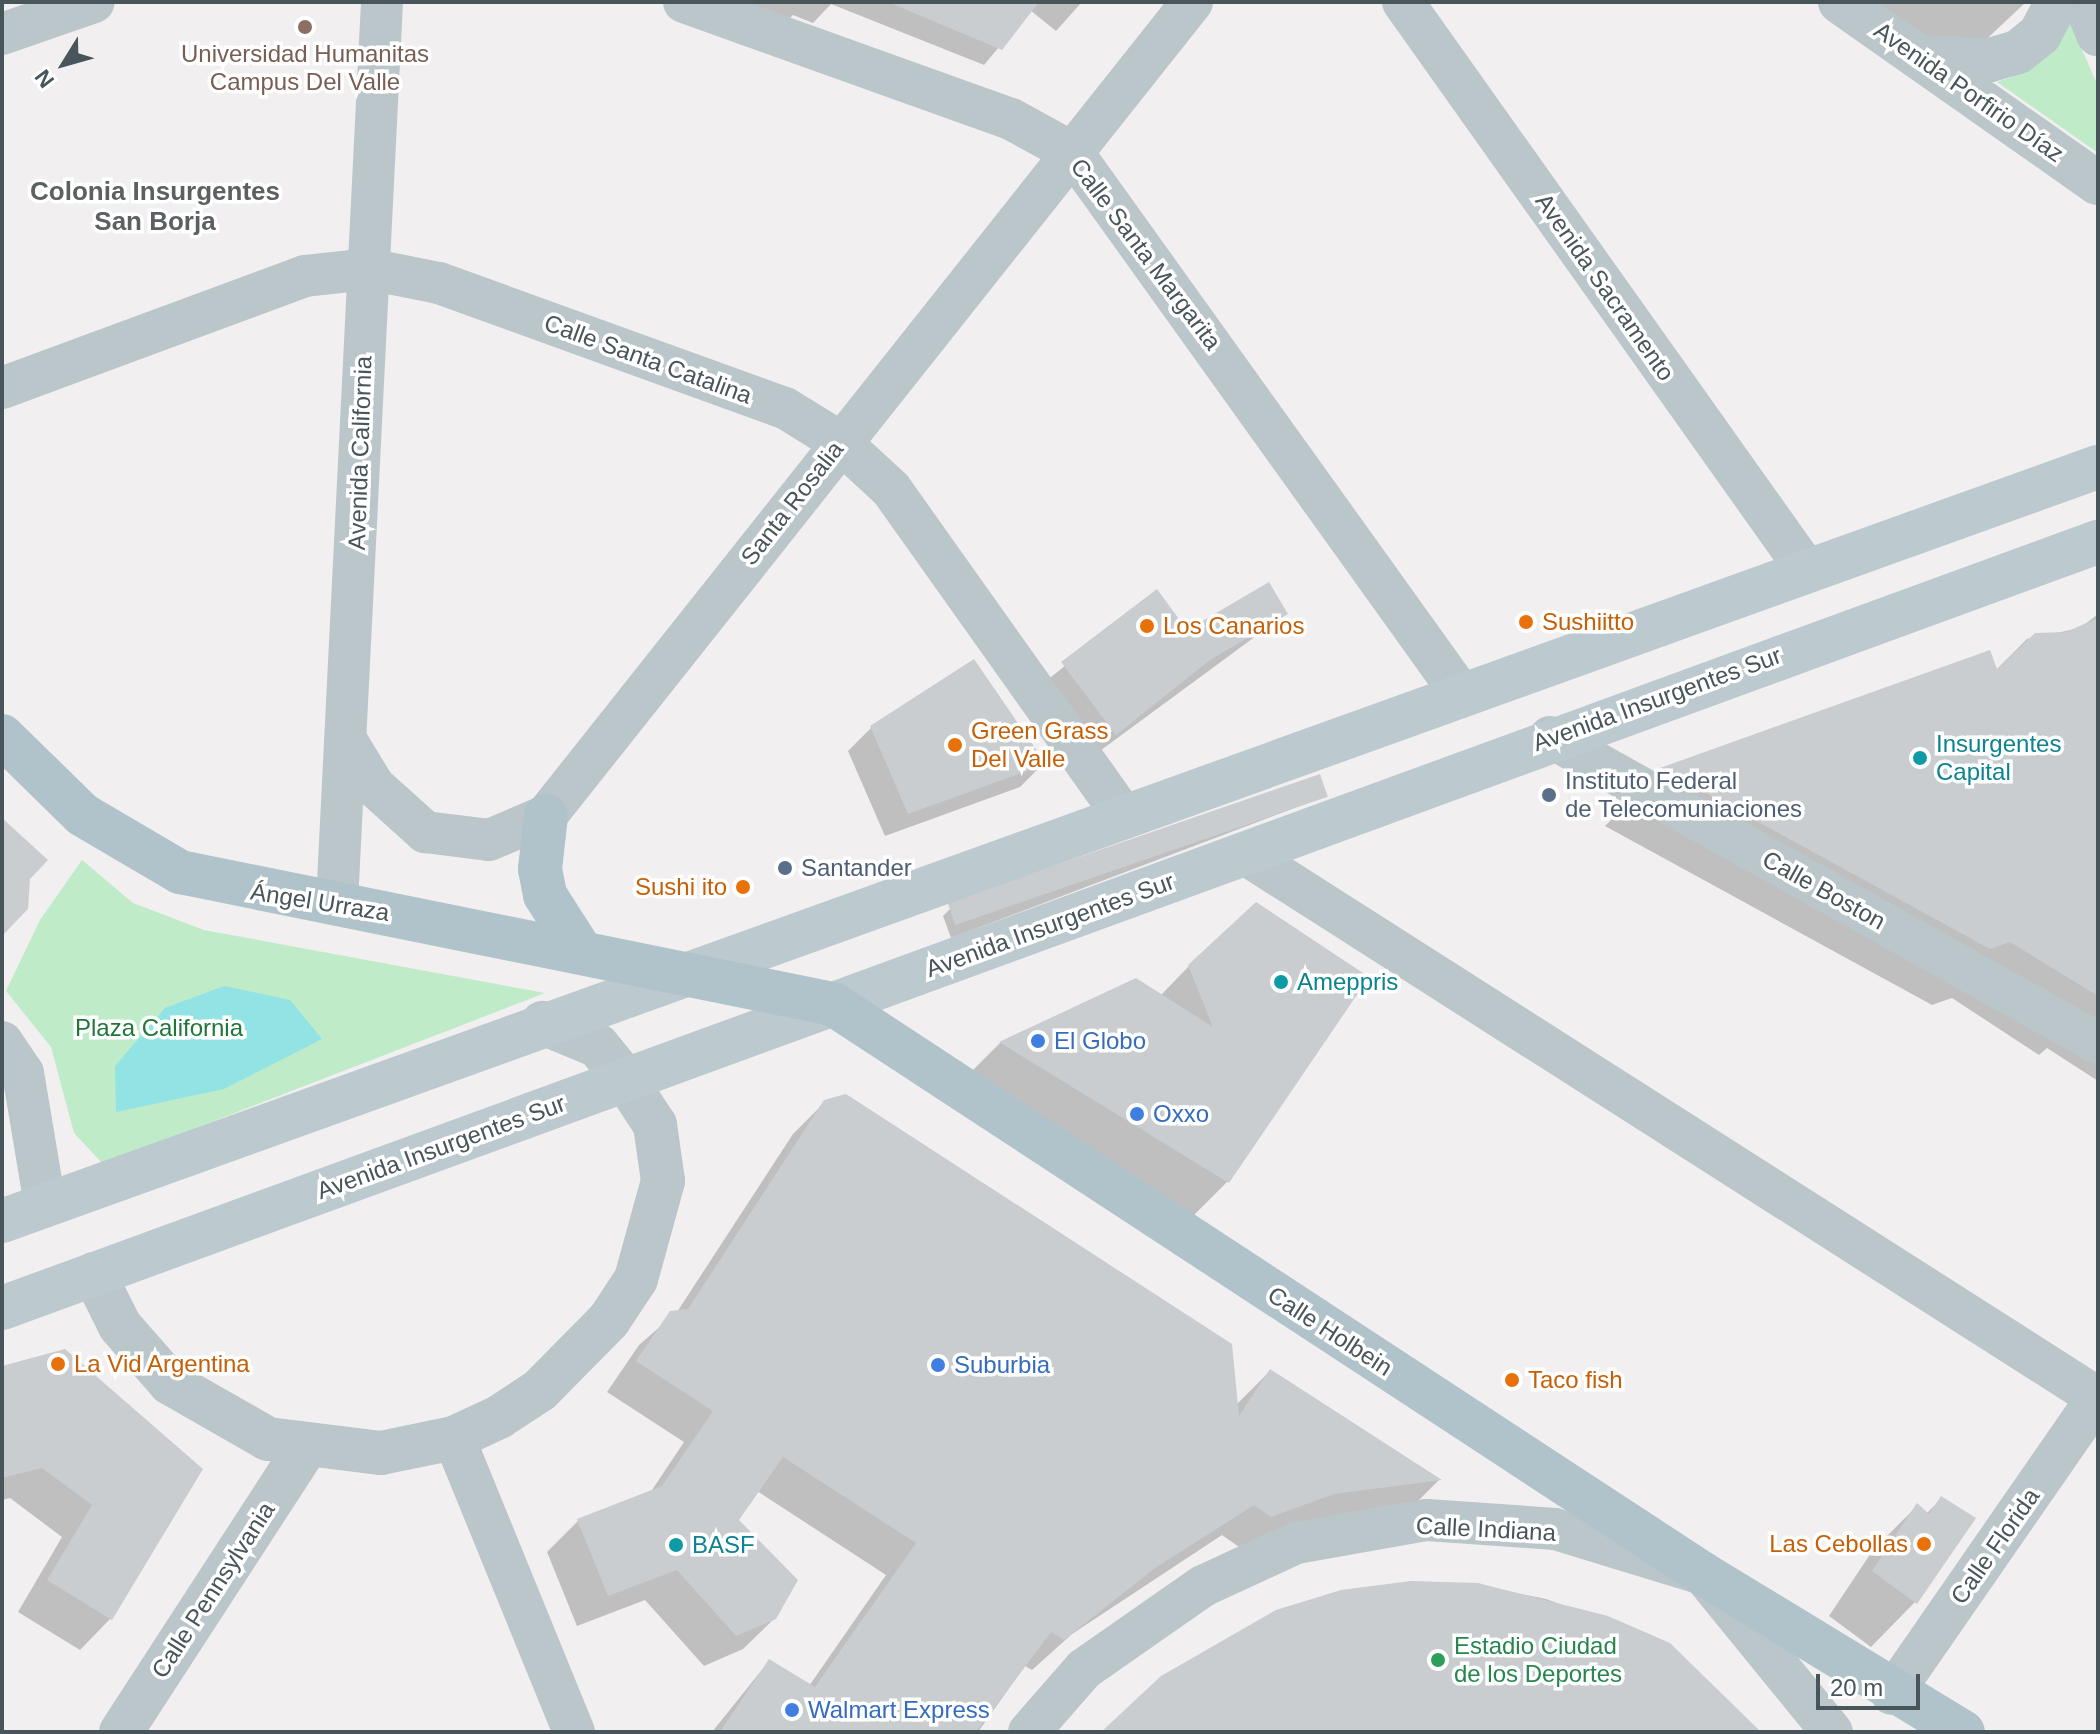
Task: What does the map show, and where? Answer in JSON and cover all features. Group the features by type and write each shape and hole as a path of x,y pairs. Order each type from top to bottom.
{"main road":[{"path":"2,1221 683,972 2098,467"},
{"name":"Avenida Insurgentes Sur","path":"2,1308 1245,854 1550,737 2098,542"},
{"name":"Ángel Urraza","path":"2,736 83,815 180,872 683,972"},
{"path":"546,816 540,869 545,895 580,950"},
{"name":"Calle Holbein","path":"683,972 833,1004 1703,1574 1892,1694 1963,1732"}],"street":[{"path":"2,34 94,2"},
{"name":"Avenida California","path":"337,903 349,745 382,2"},
{"name":"Calle Santa Margarita","path":"684,2 1011,119 1073,153 1461,694"},
{"name":"Santa Rosalia","path":"349,745 374,786 425,832 489,840 546,816 1192,2"},
{"name":"Avenida Sacramento","path":"1403,2 1808,572"},
{"name":"Avenida Porfirio Díaz","path":"1840,2 2098,183"},
{"path":"1922,57 1990,60 2018,52 2040,34 2057,2"},
{"path":"2085,2 2098,34"},
{"name":"Calle Santa Catalina","path":"2,388 305,276 368,269 439,283 785,408 840,442 891,489 1123,815"},
{"name":"Calle Boston","path":"1550,737 2098,1043"},
{"path":"1245,854 2098,1398"},
{"path":"94,1274 120,1326 170,1383 233,1425 305,1449 381,1453 454,1438 540,1390 609,1320 636,1279 663,1181 655,1125 625,1079 598,1046 543,1023"},
{"path":"2,1042 23,1073 45,1205"},
{"name":"Calle Florida","path":"1892,1694 2098,1398"},
{"path":"454,1438 574,1732"},
{"name":"Calle Pennsylvania","path":"121,1732 305,1449"},
{"name":"Calle Indiana","path":"1029,1732 1084,1669 1203,1586 1296,1543 1427,1520 1555,1529 1703,1574"},
{"path":"1703,1574 1832,1732"}],"green space":[{"path":"2069,20 2098,86 2098,153 1997,82 2023,73"},
{"name":"Plaza California","path":"82,860 133,903 204,930 545,993 103,1164 74,1133 51,1047 6,991 40,920"}],"water":[{"path":"224,986 290,1000 322,1039 224,1089 116,1112 115,1066 165,1008"}],"building":[{"path":"888,2 1039,2 1002,50"},
{"name":"Los Canarios","path":"1269,582 1288,614 1210,660 1116,735 1061,662 1157,589 1187,630"},
{"path":"2098,618 2098,996 2010,942 1990,949 1660,768 1990,650 1997,669 2035,633 2066,632"},
{"name":"Green Grass Del Valle","path":"974,659 1046,764 908,814 870,726"},
{"path":"1320,774 1328,797 955,925 947,902"},
{"path":"2,818 48,860 30,879 28,909 2,936"},
{"path":"1256,902 1369,977 1229,1183 999,1042 1136,978 1213,1027 1188,965"},
{"name":"Suburbia","path":"846,1094 1232,1344 1239,1416 1270,1369 1442,1480 1334,1494 1271,1517 1254,1505 1155,1568 1064,1640 1051,1632 976,1732 720,1732 769,1659 815,1687 916,1543 783,1457 739,1520 798,1580 776,1619 736,1636 677,1570 608,1596 577,1519 662,1486 713,1411 636,1361 670,1311 688,1309 824,1100"},
{"path":"65,1349 203,1469 112,1620 47,1580 92,1505 42,1468 2,1478 2,1366"},
{"name":"Las Cebollas","path":"1941,1496 1976,1518 1917,1604 1872,1571 1917,1503 1929,1514"},
{"name":"Estadio Ciudad de los Deportes","path":"1411,1581 1478,1583 1608,1616 1670,1643 1761,1732 1101,1732 1161,1676 1276,1610 1341,1590"}],"place":[{"name":"Universidad Humanitas Campus Del Valle","path":"305,27"},
{"name":"Sushiitto","path":"1526,622"},
{"name":"Los Canarios","path":"1147,626"},
{"name":"Green Grass Del Valle","path":"955,745"},
{"name":"Insurgentes Capital","path":"1920,758"},
{"name":"Instituto Federal de Telecomuniaciones","path":"1549,795"},
{"name":"Santander","path":"785,868"},
{"name":"Sushi ito","path":"743,887"},
{"name":"Ameppris","path":"1281,982"},
{"name":"El Globo","path":"1038,1041"},
{"name":"Oxxo","path":"1137,1114"},
{"name":"La Vid Argentina","path":"58,1364"},
{"name":"Suburbia","path":"938,1365"},
{"name":"Taco fish","path":"1512,1380"},
{"name":"Las Cebollas","path":"1924,1544"},
{"name":"BASF","path":"676,1545"},
{"name":"Estadio Ciudad de los Deportes","path":"1438,1660"},
{"name":"Walmart Express","path":"792,1710"}],"district":[{"name":"Colonia Insurgentes San Borja","path":"155,207"}]}
